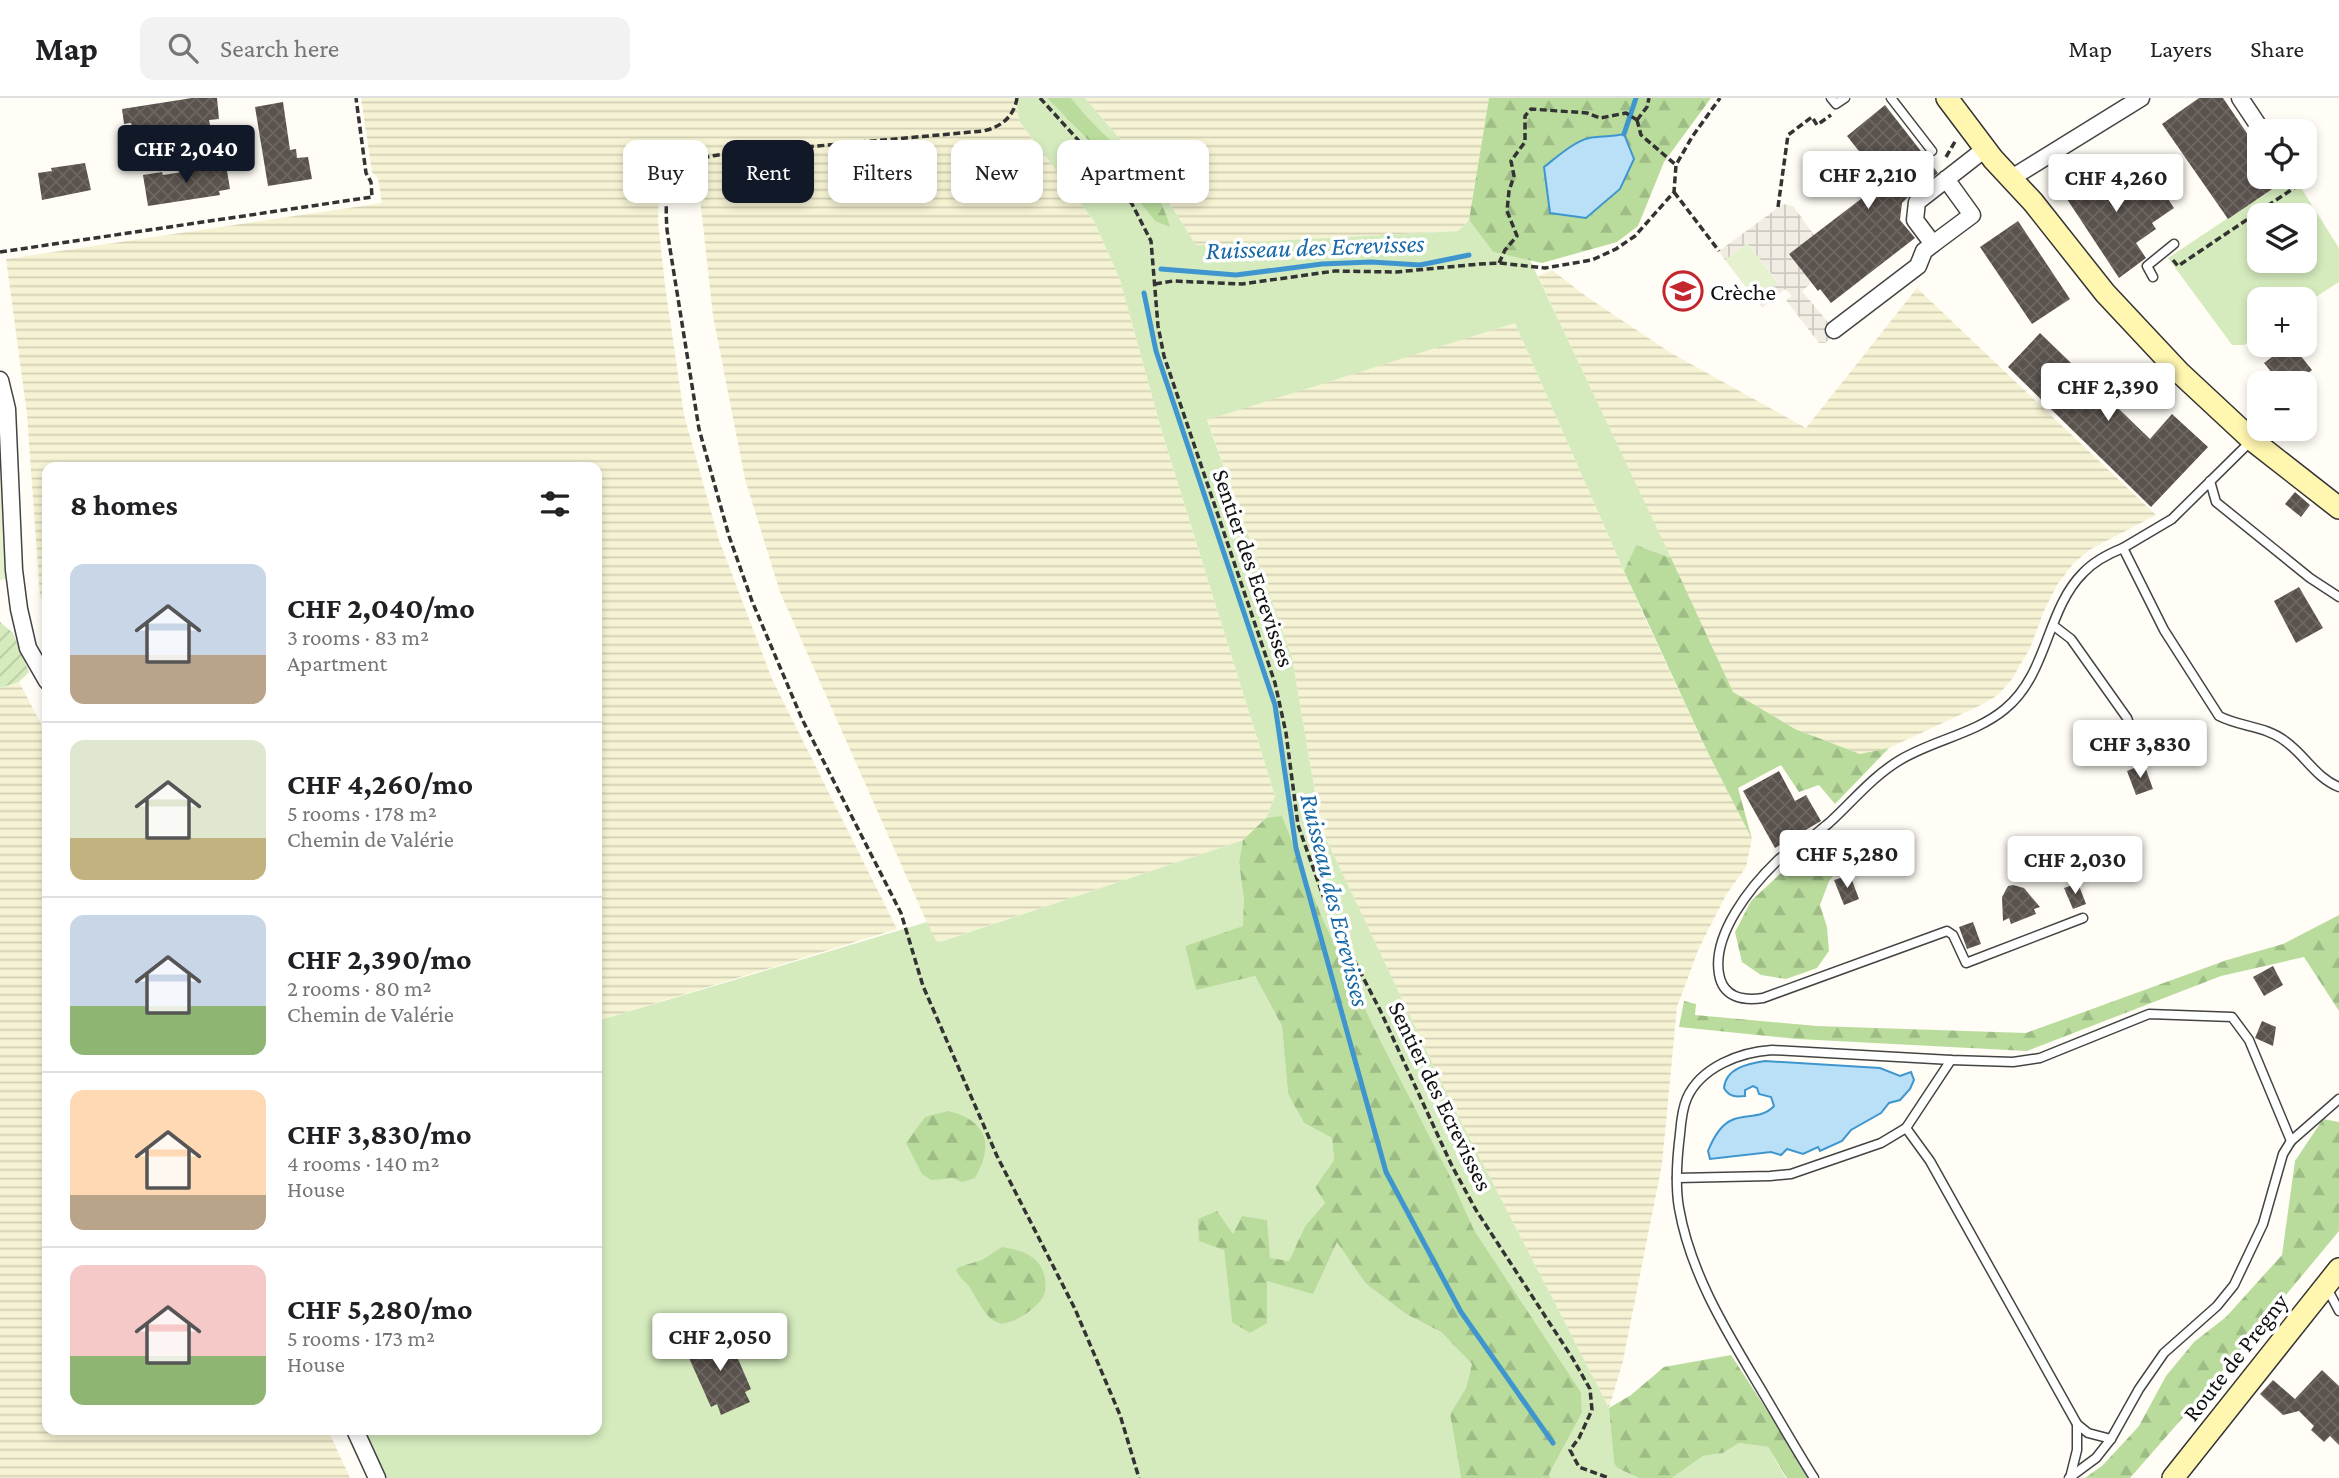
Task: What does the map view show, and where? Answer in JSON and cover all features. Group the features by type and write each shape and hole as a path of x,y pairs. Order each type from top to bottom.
{"street":[{"path":"1947,98 1985,149 2033,202 2124,314 2179,372 2247,435"},
{"path":"2010,178 2141,98"},
{"path":"2241,98 2254,119"},
{"path":"1933,244 1915,220 1917,202 1985,149"},
{"path":"1834,330 1918,266 1924,251 1972,215 1946,179"},
{"path":"0,380 7,409 14,570 19,609 28,648 42,672"},
{"path":"2253,441 2339,508"},
{"name":"Route de Pregny","path":"2173,1478 2332,1277"},
{"path":"357,1435 377,1478"}],"lane":[{"path":"1831,98 1836,104 1845,98"},
{"path":"1891,98 1932,151"},
{"path":"2152,276 2147,266 2174,244"},
{"path":"2083,918 1966,963 1953,934 1947,931 1763,998 1749,1000 1732,996 1724,987 1719,974 1720,951 1727,928 1742,902 1779,859 1808,841 1885,770 1903,758 2004,710 2023,692 2065,596 2082,574 2098,560 2172,519 2251,441"},
{"path":"2210,481 2216,502 2339,597"},
{"path":"2123,548 2164,630 2219,716 2273,733 2287,741 2322,778 2339,787"},
{"path":"2054,626 2071,639 2127,718 2140,753"},
{"path":"1814,1478 1717,1315 1684,1232 1678,1205 1681,1121 1687,1097 1711,1070 1738,1057 1761,1051 1789,1050 2013,1062 2040,1058 2136,1018 2155,1013 2232,1017 2249,1040 2291,1141"},
{"path":"1678,1178 1791,1174 1881,1143 1906,1128 1951,1060"},
{"path":"2069,1478 2096,1458 2111,1439 2139,1389 2164,1353 2217,1306 2234,1285 2263,1224 2280,1163 2291,1141 2339,1099"},
{"path":"1906,1128 1930,1161 2077,1424 2088,1433 2111,1439"},
{"path":"2332,1277 2339,1311"},
{"path":"2069,1478 2077,1450 2077,1424"}],"path":[{"path":"0,253 372,197 356,98"},
{"path":"1017,98 1008,118 994,128 983,131 718,155 689,161 677,170 670,184 666,198 667,230 699,429 729,536 752,601 802,719 901,913 923,986 992,1145 1074,1309 1120,1415 1139,1478"},
{"name":"Sentier des Ecrevisses","path":"1040,98 1109,173 1132,204 1151,241 1158,326 1164,356 1275,683 1286,733 1298,825 1328,911 1387,1023 1451,1166 1590,1389 1592,1410 1579,1438 1570,1450 1579,1467 1609,1478"},
{"path":"1637,120 1647,107 1649,98"},
{"path":"1155,284 1172,281 1242,284 1335,271 1412,271 1499,263 1545,268 1579,264 1625,244 1674,192 1676,165 1703,119 1721,99"},
{"path":"1499,263 1505,250 1517,236 1507,211 1514,176 1511,160 1525,142 1525,116 1531,109 1587,113 1600,118 1626,113 1637,120 1641,135 1676,165"},
{"path":"1778,207 1787,135 1812,117 1817,125 1831,114"},
{"path":"2167,251 2178,266 2293,189"},
{"path":"1674,192 1719,251"}],"shaded area":[{"path":"361,98 1016,98 1019,121 1033,140 951,140 951,203 1043,203 1043,153 1057,172 1057,203 1080,203 1094,221 1120,280 1162,432 1275,796 1266,818 1243,840 936,943 780,592 745,479 713,316 701,203 708,203 708,140 623,140 623,203 659,203 665,285 684,415 719,540 772,679 897,929 602,1019 602,462 42,462 42,600 40,596 27,414 6,259 382,203 378,178 372,172"},
{"path":"1085,98 1489,98 1469,220 1458,231 1196,245 1169,203 1209,203 1209,140 1121,140"},
{"path":"1783,204 1793,206 1814,235 1790,254 1811,283 1802,291 1837,333 1825,343 1819,343 1786,300 1792,296 1785,289 1762,308 1756,300 1778,282 1747,243 1725,260 1719,251"},
{"path":"1552,270 1587,297 1671,353 1806,428 1917,288 2156,515 2089,550 2073,564 2057,585 2030,648 2012,679 1998,695 1889,748 1860,754 1795,729 1733,692 1538,276"},
{"path":"1515,323 1643,614 1752,839 1746,867 1726,895 1699,948 1677,1007 1662,1164 1623,1361 1609,1408 1449,1098 1321,828 1292,657 1207,419"},
{"path":"19,682 42,726 42,1435 330,1435 350,1478 0,1478 0,688"}],"green space":[{"path":"1016,98 1047,98 1088,140 1057,140 1057,172 1043,153 1043,140 1033,140 1019,121"},
{"path":"1047,98 1071,98 1110,140 1088,140"},
{"path":"1071,98 1085,98 1121,140 1107,140"},
{"path":"1489,98 1711,98 1664,162 1638,226 1617,242 1542,263 1493,252 1469,220"},
{"path":"2272,189 2302,189 2311,203 2250,203"},
{"path":"1080,203 1140,203 1155,221 1152,203 1169,203 1196,245 1458,231 1469,220 1493,252 1530,260 1671,558 1636,545 1624,571 1515,323 1207,420 1292,657 1321,828 1449,1098 1609,1408 1614,1463 1617,1468 1639,1478 1550,1478 1549,1474 1582,1413 1581,1392 1474,1230 1321,915 1282,817 1266,818 1275,796 1162,432 1120,280 1094,221"},
{"path":"1140,203 1160,203 1170,227 1155,221"},
{"path":"2247,205 2247,273 2317,273 2317,213 2339,248 2339,282 2317,296 2317,287 2247,287 2247,343 2232,345 2168,258"},
{"path":"1747,243 1778,283 1756,300 1725,260"},
{"path":"0,402 9,578 0,580"},
{"path":"1636,545 1671,558 1733,692 1795,729 1860,754 1889,748 1835,804 1819,785 1799,792 1781,765 1738,788 1752,839 1709,755 1624,571"},
{"path":"0,622 13,633 29,672 19,682 0,688"},
{"path":"1282,816 1321,915 1474,1230 1581,1392 1582,1413 1549,1474 1550,1478 1461,1478 1450,1414 1466,1388 1472,1364 1441,1332 1406,1314 1366,1284 1337,1242 1313,1294 1267,1281 1267,1323 1250,1333 1232,1322 1224,1250 1199,1241 1198,1219 1217,1211 1233,1234 1242,1216 1267,1220 1270,1258 1289,1261 1305,1226 1325,1203 1315,1187 1334,1160 1332,1138 1304,1123 1288,1094 1282,1026 1255,976 1196,990 1185,946 1243,926 1244,901 1239,862 1243,840 1266,818"},
{"path":"1833,830 1848,836 1848,849 1845,863 1829,881 1820,905 1827,927 1829,951 1817,968 1786,979 1761,975 1742,962 1735,932 1751,901 1809,847"},
{"path":"1243,840 1239,862 1244,927 1185,946 1196,989 1255,976 1282,1026 1288,1094 1304,1123 1332,1138 1334,1160 1315,1187 1325,1203 1305,1226 1289,1261 1270,1259 1233,1234 1224,1250 1232,1322 1267,1280 1337,1241 1366,1284 1406,1314 1441,1332 1472,1364 1466,1388 1450,1414 1461,1478 386,1478 366,1435 602,1435 602,1020 927,922 937,943"},
{"path":"2339,915 2339,1011 2304,957 2221,976 2027,1051 1798,1039 1679,1027 1684,1001 1696,1004 1695,1015 1817,1026 2026,1033 2227,960 2283,944"},
{"path":"948,1111 971,1120 979,1127 985,1144 985,1154 975,1178 962,1182 953,1178 931,1180 922,1174 906,1143 925,1117"},
{"path":"2323,1119 2339,1122 2339,1231 2130,1478 2085,1478 2103,1465 2139,1426 2166,1376 2194,1342 2226,1317 2282,1255 2295,1161"},
{"path":"1002,1247 1033,1258 1043,1270 1045,1292 1036,1306 1024,1315 1010,1322 999,1323 986,1314 956,1270 982,1260"},
{"path":"1731,1355 1811,1478 1787,1478 1768,1447 1739,1443 1723,1453 1703,1456 1672,1478 1639,1478 1617,1468 1614,1463 1609,1408 1631,1395 1664,1367"},
{"path":"1739,1443 1768,1447 1786,1478 1672,1478 1703,1456 1723,1453"}],"water":[{"path":"1624,134 1634,159 1620,189 1586,218 1550,213 1544,167 1583,140"},
{"path":"1765,1061 1880,1068 1900,1076 1911,1072 1914,1080 1900,1100 1889,1103 1881,1113 1851,1130 1842,1141 1820,1151 1818,1147 1803,1154 1787,1149 1781,1155 1771,1152 1710,1159 1708,1151 1724,1126 1737,1118 1764,1113 1774,1106 1771,1097 1759,1094 1753,1086 1745,1090 1745,1096 1730,1095 1724,1088 1733,1071"}],"building":[{"path":"192,98 217,98 219,119 209,120 210,125 144,134 143,130 133,131 131,123 124,124 122,109"},
{"path":"2199,98 2223,98 2247,133 2247,189 2272,189 2252,203 2247,203 2247,206 2228,219 2162,124"},
{"path":"283,102 290,150 296,149 297,158 308,157 312,179 268,186 255,107"},
{"path":"1885,105 1938,173 1902,203 1900,220 1915,238 1831,303 1789,254 1870,192 1873,169 1847,136"},
{"path":"2108,159 2136,199 2158,184 2174,208 2152,223 2156,229 2136,243 2146,258 2119,278 2061,190"},
{"path":"85,163 91,190 42,200 38,173 52,171 51,168"},
{"path":"226,165 230,189 219,191 220,195 148,206 143,175 162,172 163,175"},
{"path":"2018,221 2070,299 2032,324 1980,247"},
{"path":"2040,333 2150,439 2172,414 2208,447 2151,507 2008,367"},
{"path":"2272,357 2302,357 2312,370 2270,371 2264,363"},
{"path":"2295,492 2310,505 2301,517 2285,504"},
{"path":"2299,587 2323,628 2296,643 2274,601"},
{"path":"2144,764 2153,789 2136,795 2127,771"},
{"path":"1779,771 1795,801 1806,795 1821,821 1775,848 1743,791"},
{"path":"1850,875 1859,899 1844,905 1834,880"},
{"path":"2078,883 2086,904 2073,909 2064,888"},
{"path":"2008,886 2024,888 2040,907 2034,909 2036,914 2011,924 2009,918 2003,921 2002,897"},
{"path":"1973,922 1981,944 1967,949 1959,927"},
{"path":"2273,966 2283,985 2264,996 2253,977"},
{"path":"2262,1021 2276,1027 2273,1046 2255,1038"},
{"path":"726,1331 751,1389 745,1392 750,1402 721,1415 717,1404 711,1407 685,1349"},
{"path":"2322,1370 2339,1386 2339,1445 2330,1436 2324,1442 2311,1430 2314,1426 2299,1411 2283,1415 2260,1394 2273,1380 2295,1399"}],"waterway":[{"name":"Ruisseau des Ecrevisses","path":"1624,134 1636,98"},
{"name":"Ruisseau des Ecrevisses","path":"1161,269 1236,275 1322,264 1371,262 1420,265 1469,255"},
{"name":"Ruisseau des Ecrevisses","path":"1144,293 1156,351 1275,705 1296,848 1386,1172 1461,1312 1553,1443"}],"place":[{"name":"Crèche","path":"1683,291"}]}
